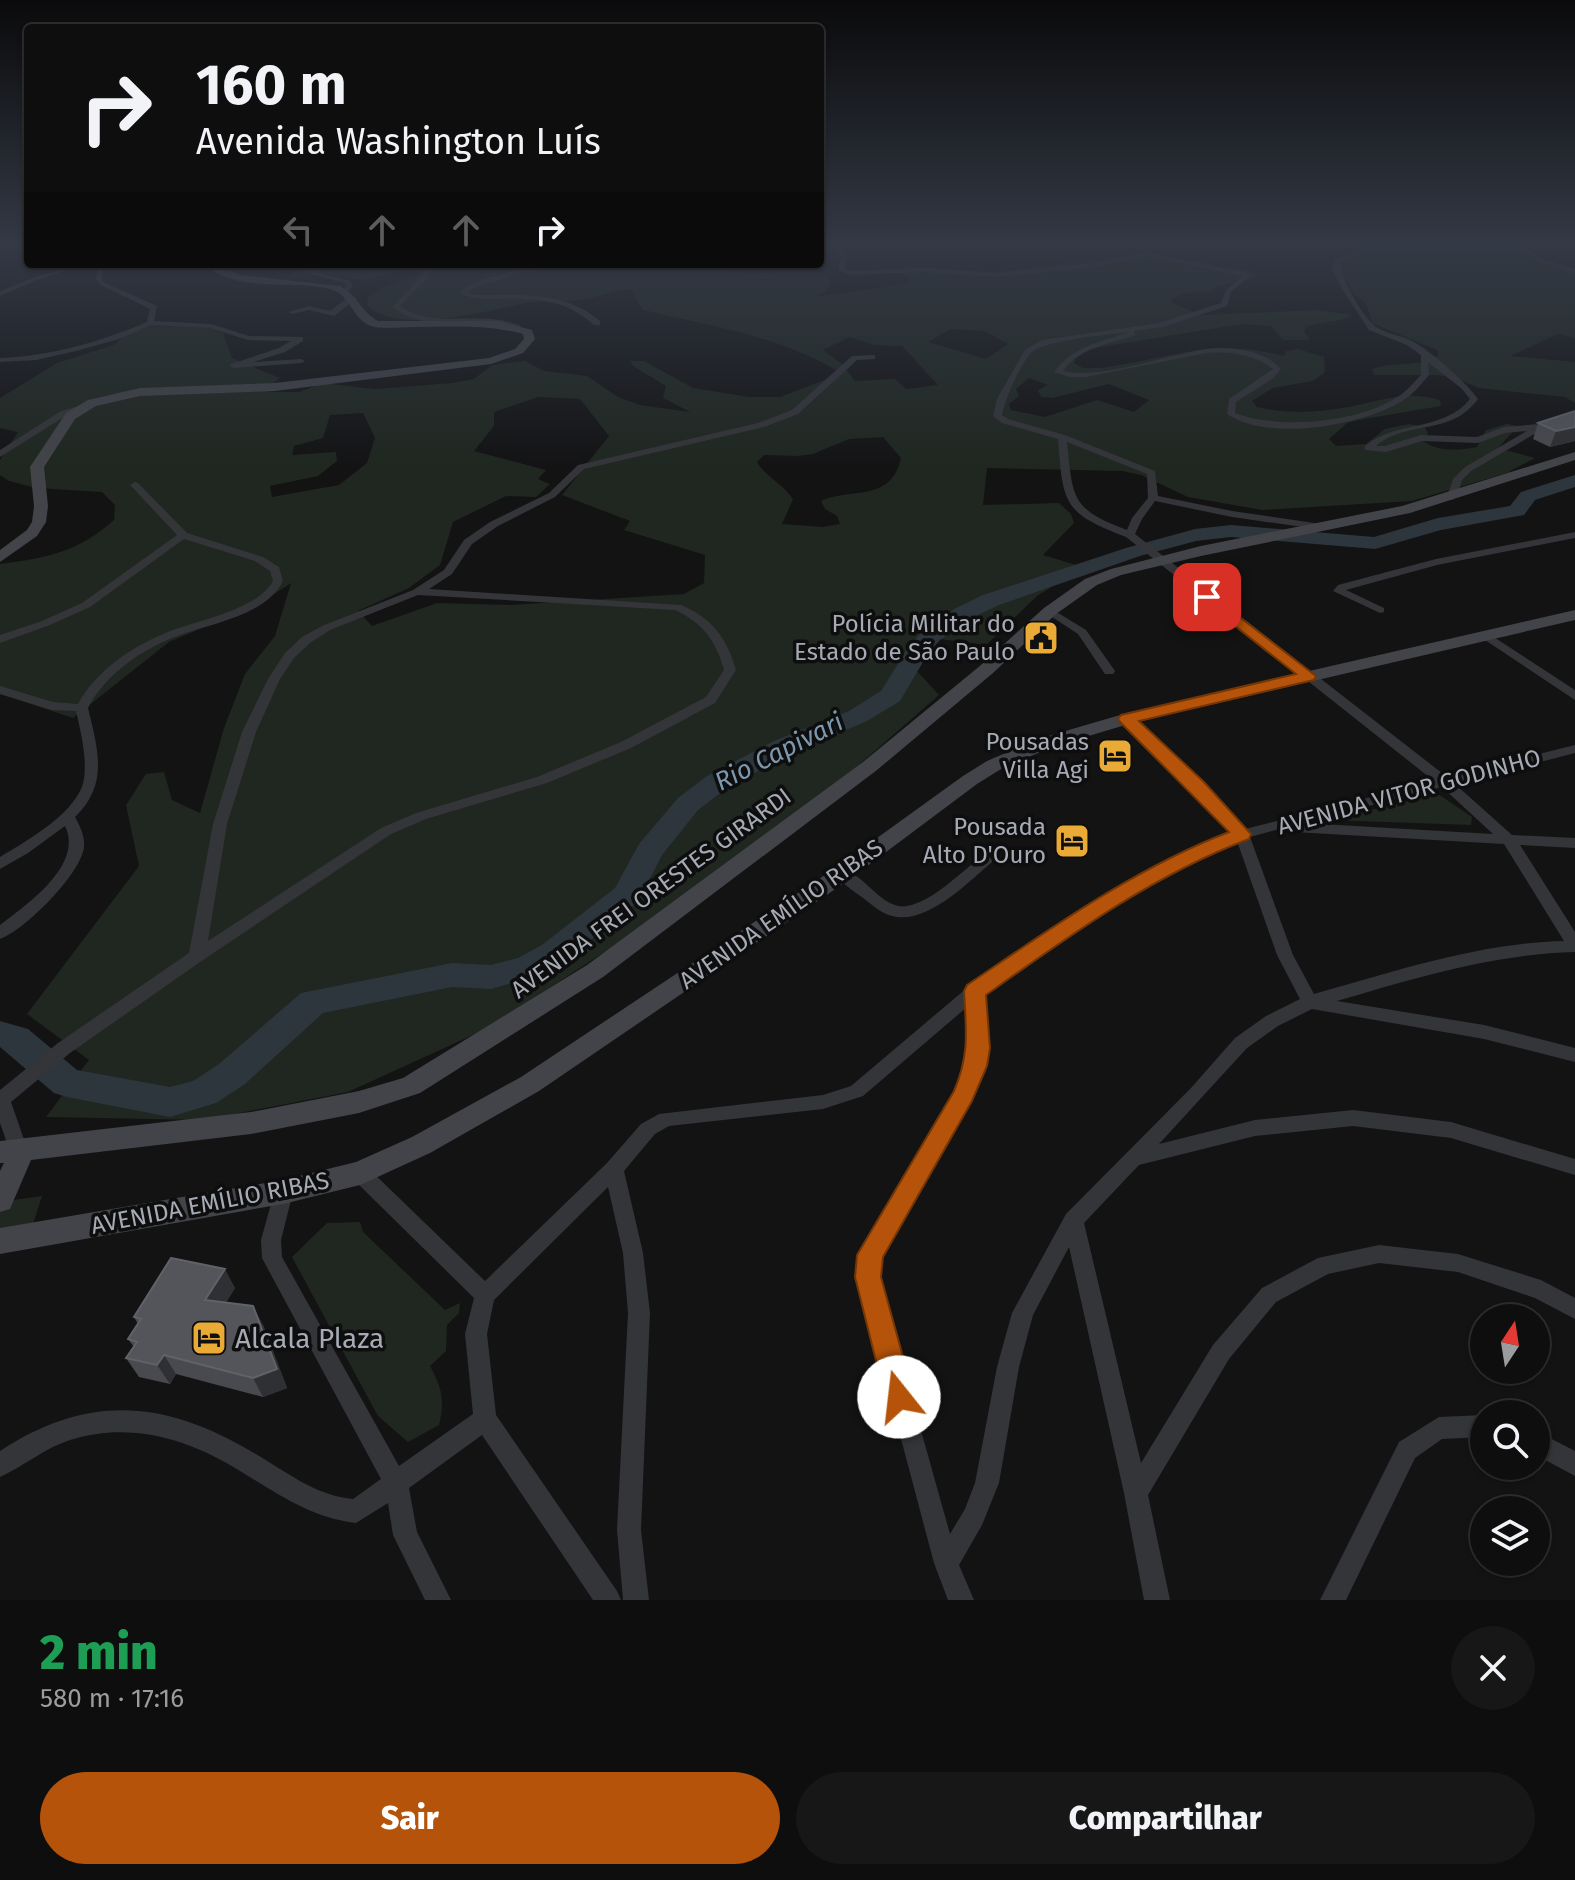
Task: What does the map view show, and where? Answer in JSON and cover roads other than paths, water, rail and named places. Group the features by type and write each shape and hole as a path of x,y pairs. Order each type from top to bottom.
{"street":[{"path":"193,320 228,326 248,338 300,339 282,350 234,366 301,361"},
{"path":"368,320 376,324 481,323 518,327"},
{"path":"0,452 64,413 111,397 140,392 275,387 491,361 511,355 528,344 528,332 518,327 498,321 459,320"},
{"path":"594,320 597,323"},
{"path":"1176,320 1085,348 1072,356 1058,372 1067,376 1090,375 1203,351 1235,352 1264,360 1277,369 1274,375 1253,384 1232,401 1231,414 1260,423 1317,424 1397,401 1425,375 1424,356"},
{"path":"1366,320 1372,328 1403,339 1465,387 1474,399 1471,405 1456,415 1402,429 1368,448 1386,449 1421,438 1468,441 1504,430 1540,427 1575,418"},
{"path":"0,360 64,350 150,323 191,324 232,330"},
{"path":"1133,537 1137,518 1153,498 1152,473 1062,437 997,416 1001,399 1029,350 1058,338 1160,325"},
{"path":"197,956 220,824 249,732 274,679 289,656 306,640 326,628 417,592 448,572 468,542 494,524 552,495 581,467 761,425 795,412 855,358 872,357"},
{"path":"0,557 20,545 39,522 41,506 37,467 65,422 79,409"},
{"path":"1452,497 1458,479 1468,469 1540,427"},
{"path":"946,1563 974,1517 987,1483 1008,1367 1023,1313 1073,1220 1241,1043 1272,1021 1310,1002 1442,964 1535,947 1575,945 1511,842 1444,782 1133,537 1093,522 1073,506 1067,487 1062,437"},
{"name":"AVENIDA FREI ORESTES GIRARDI","path":"9,1152 251,1123 359,1102 411,1086 608,962 897,744 987,669 1050,611 1091,582 1159,558 1324,527 1452,497 1575,456"},
{"path":"0,864 67,816 89,791 92,773 82,708 94,690 130,657 164,638 257,603 277,586 279,580 275,569 259,559 183,535 135,485"},
{"path":"1153,498 1232,514 1324,527"},
{"path":"0,639 86,605 183,535"},
{"path":"1380,610 1339,591 1342,587 1424,565 1575,535"},
{"path":"0,1200 17,1164 9,1152 0,1100 64,1048 386,831 421,816 542,780 626,745 711,700 730,670 725,648 715,631 690,612 677,607 417,592"},
{"path":"1050,611 1082,632 1109,671"},
{"name":"AVENIDA EMÍLIO RIBAS","path":"0,1241 283,1192 360,1173 421,1145 530,1084 842,874 994,765 1045,743 1127,719 1575,615"},
{"path":"1486,636 1575,696"},
{"path":"0,690 52,706 82,708"},
{"path":"1127,719 1242,834 1285,955 1310,1002"},
{"name":"AVENIDA VITOR GODINHO","path":"485,1295 614,1169 648,1129 666,1119 823,1102 857,1091 974,991 1088,913 1206,848 1242,834 1575,749"},
{"path":"1323,814 1331,828"},
{"path":"0,933 61,879 76,851 76,834 67,816"},
{"path":"1277,826 1511,842 1575,843"},
{"path":"842,874 896,912 907,913 925,907 986,860"},
{"path":"961,1600 946,1563 868,1277 870,1255 878,1236 964,1094 976,1066 979,1048 974,991"},
{"path":"1310,1002 1484,1032 1575,1055"},
{"path":"1135,1158 1255,1128 1353,1118 1451,1130 1575,1167"},
{"path":"614,1169 633,1253 639,1313 629,1530 636,1600"},
{"path":"360,1173 485,1295 476,1334 485,1419 608,1600"},
{"path":"283,1192 272,1231 272,1258 396,1483 405,1535 438,1600"},
{"path":"1073,1220 1136,1493 1157,1600"},
{"path":"1136,1493 1221,1352 1269,1295 1325,1265 1379,1254 1458,1263 1541,1290 1575,1309"},
{"path":"0,1465 10,1456 71,1426 129,1419 178,1428 242,1459 306,1500 334,1510 356,1511 485,1419"},
{"path":"1333,1600 1407,1450 1439,1428 1470,1427"},
{"path":"1550,1450 1575,1464"}],"waterway":[{"name":"Rio Capivari","path":"0,1034 16,1038 67,1083 170,1102 203,1093 232,1074 313,1002 452,975 491,977 528,967 553,953 627,895 649,851 688,804 717,782 783,747 858,716 891,696 919,648 932,635 964,613 991,600 1133,552 1195,535 1231,531 1375,543 1438,524 1517,511 1528,496 1575,481"}],"place":[{"name":"Polícia Militar do Estado de São Paulo","path":"1041,638"},
{"name":"Pousadas Villa Agi","path":"1115,756"},
{"name":"Pousada Alto D'Ouro","path":"1072,841"},
{"name":"Alcala Plaza","path":"209,1338"}]}
